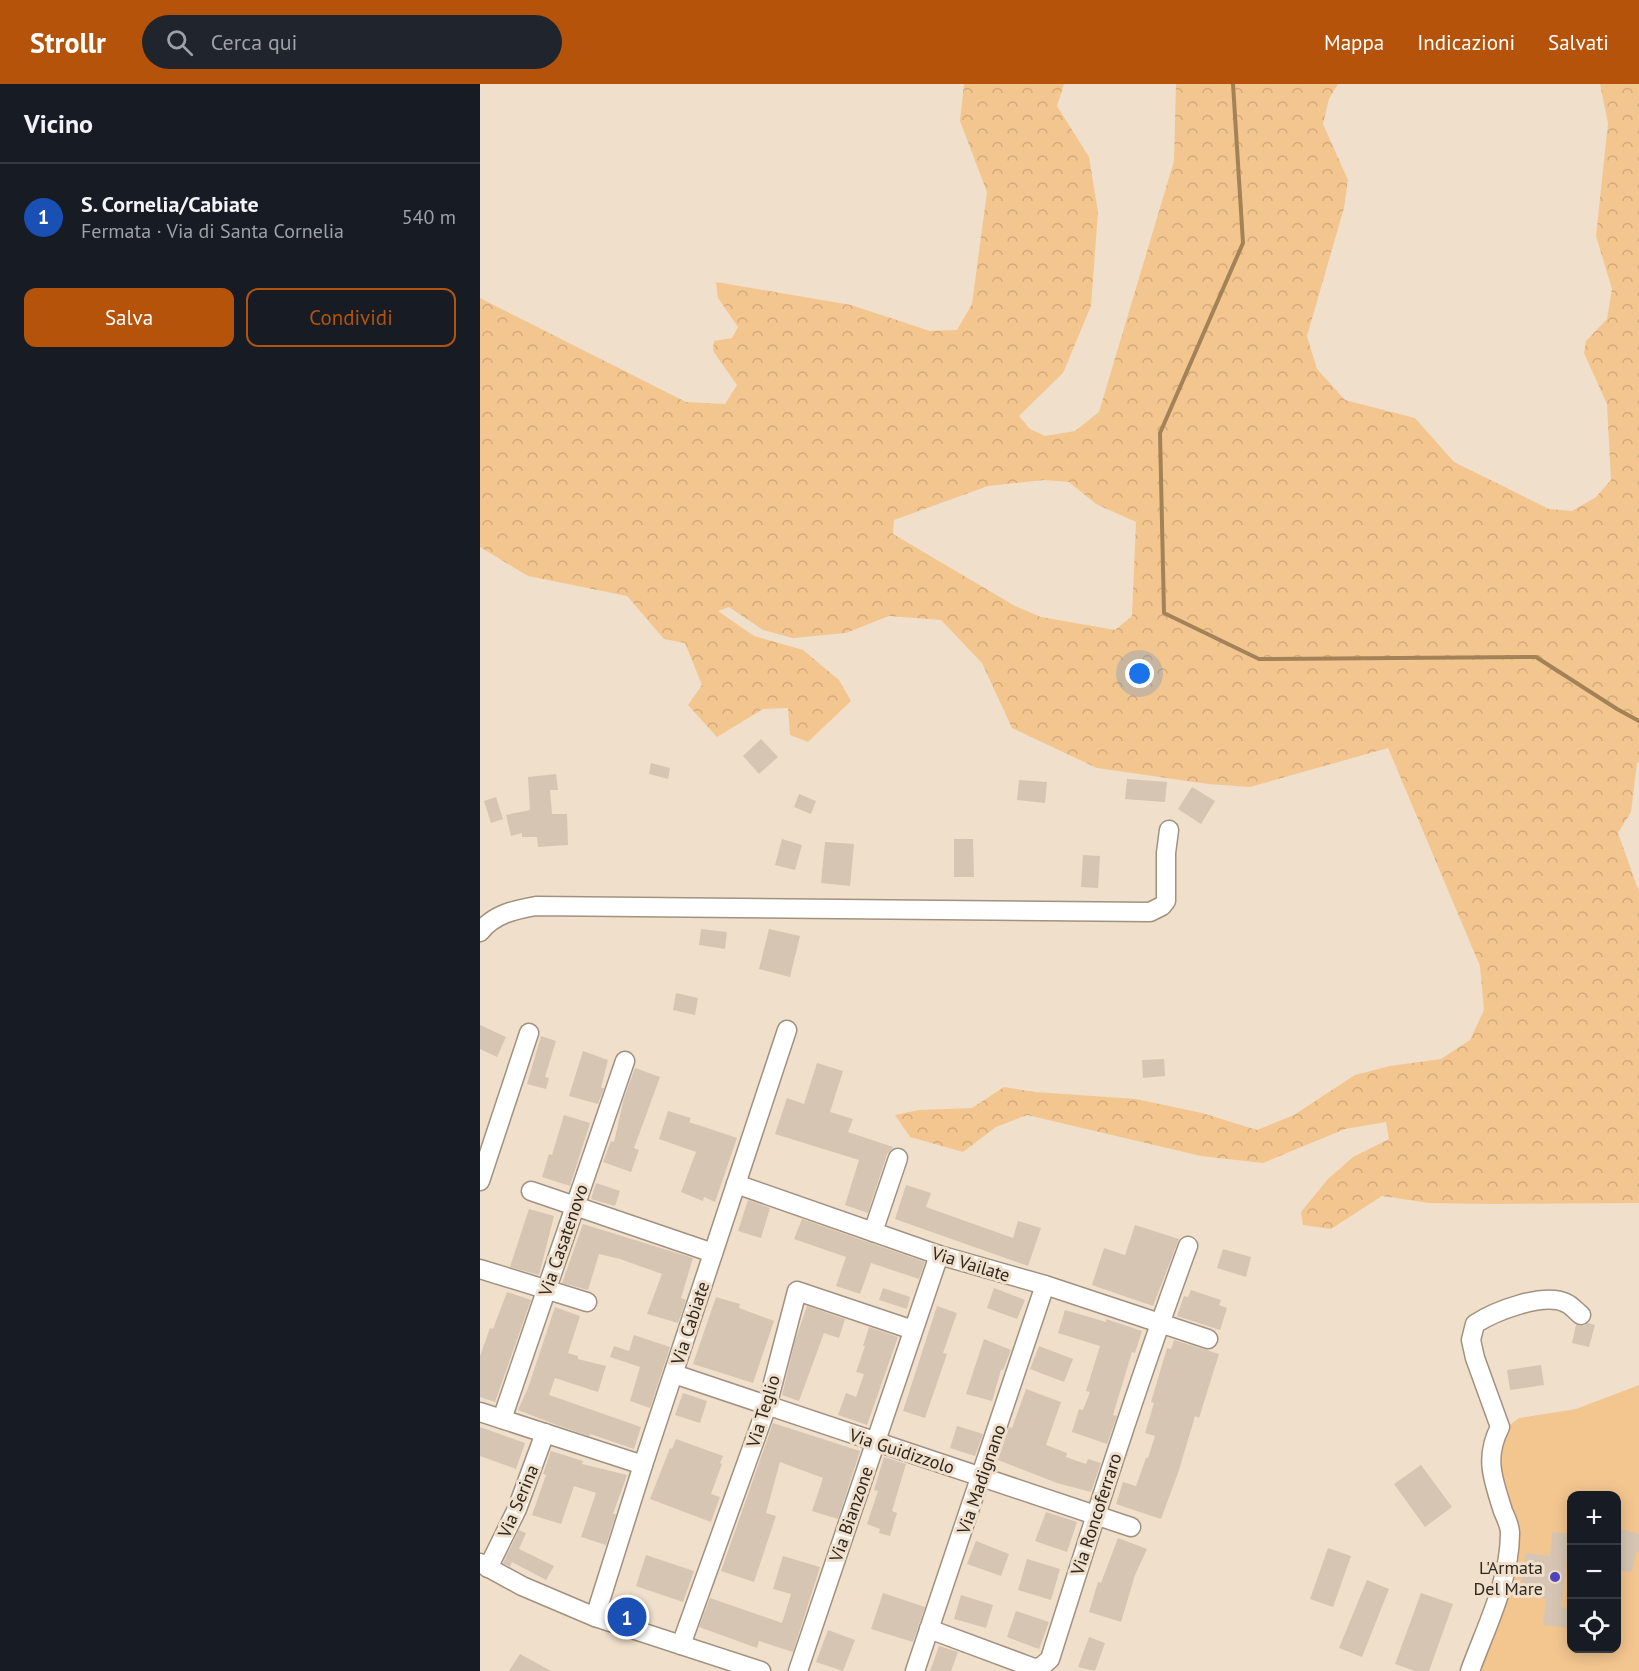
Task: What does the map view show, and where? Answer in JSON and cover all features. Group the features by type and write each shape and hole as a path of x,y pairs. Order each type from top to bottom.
{"street":[{"path":"480,932 489,922 502,915 536,906 1150,912 1166,901 1168,830"},
{"name":"Via Cabiate","path":"595,1617 643,1465 788,1030"},
{"path":"480,1181 529,1033"},
{"name":"Via Casatenovo","path":"502,1419 625,1061"},
{"path":"873,1232 898,1158"},
{"name":"Via Vailate","path":"736,1184 939,1255 1045,1286 1208,1339"},
{"path":"531,1191 575,1204 713,1253"},
{"name":"Via Roncoferraro","path":"929,1629 1034,1668 1044,1665 1050,1659 1095,1515 1188,1246"},
{"name":"Via Bianzone","path":"798,1671 939,1255"},
{"path":"480,1269 587,1302"},
{"name":"Via Madignano","path":"915,1671 1045,1286"},
{"name":"Via Teglio","path":"681,1645 767,1406 797,1291 913,1330"},
{"path":"1470,1671 1507,1569 1510,1531 1491,1473 1492,1442 1500,1427 1475,1358 1472,1341 1476,1324 1488,1316 1530,1301 1556,1300 1567,1303 1581,1315"},
{"name":"Via Guidizzolo","path":"674,1374 1131,1527"},
{"path":"480,1412 643,1465"},
{"name":"Via Serina","path":"484,1565 517,1509 545,1433"},
{"path":"484,1565 557,1602 595,1617 761,1671"}],"green space":[{"path":"964,84 1064,84 1057,106 1089,157 1098,212 1091,306 1063,373 1019,416 1030,429 1045,436 1075,431 1099,412 1174,161 1176,84 1338,84 1329,99 1323,124 1348,180 1344,208 1307,336 1317,369 1345,400 1415,418 1454,462 1549,509 1572,511 1596,497 1611,480 1607,404 1584,353 1586,341 1607,319 1612,289 1596,236 1608,123 1600,84 1639,84 1639,762 1637,763 1631,812 1618,833 1639,892 1639,1203 1429,1203 1382,1196 1331,1229 1303,1225 1301,1212 1328,1179 1353,1157 1389,1139 1386,1122 1345,1129 1263,1163 1201,1156 1027,1115 996,1127 963,1152 910,1137 895,1115 919,1110 972,1108 1004,1087 1035,1092 1136,1099 1202,1113 1257,1130 1294,1115 1355,1075 1390,1066 1441,1059 1470,1040 1484,1010 1480,966 1388,748 1250,787 1208,784 1097,768 1012,728 982,663 941,620 889,616 846,633 793,638 763,630 729,607 718,611 754,636 803,650 839,680 851,701 808,742 790,735 788,708 763,709 717,737 688,705 702,685 685,643 664,639 627,596 528,576 480,547 480,298 686,402 725,404 737,385 713,351 714,341 732,338 738,327 718,298 716,282 851,305 930,331 957,330 972,304 987,192 960,121","holes":["1044,480 1069,482 1096,504 1136,522 1132,616 1115,630 1041,617 1015,606 893,534 894,520 988,486"]},
{"path":"1639,1385 1639,1671 1479,1671 1506,1587 1495,1459 1507,1427 1519,1418 1576,1409"}],"building":[{"path":"761,739 778,757 759,774 743,756"},
{"path":"651,763 670,768 668,779 649,774"},
{"path":"556,774 558,790 550,790 552,814 567,814 568,845 538,847 537,837 522,837 522,833 511,836 506,815 530,810 528,777"},
{"path":"1127,779 1167,782 1165,802 1125,799"},
{"path":"1019,780 1047,782 1045,803 1017,800"},
{"path":"1192,787 1215,801 1201,824 1178,809"},
{"path":"799,794 816,801 811,814 794,807"},
{"path":"496,797 503,819 491,823 484,801"},
{"path":"782,839 802,845 795,870 775,865"},
{"path":"954,839 973,839 974,877 954,877"},
{"path":"825,842 854,844 850,886 821,883"},
{"path":"1083,855 1100,856 1098,888 1081,887"},
{"path":"701,929 727,932 725,949 699,945"},
{"path":"769,929 800,936 790,977 759,969"},
{"path":"676,993 698,998 695,1015 673,1010"},
{"path":"480,1025 506,1037 497,1057 480,1049"},
{"path":"541,1036 556,1041 545,1077 549,1078 546,1089 527,1084"},
{"path":"583,1051 608,1060 601,1088 604,1088 598,1104 569,1096"},
{"path":"1164,1059 1165,1076 1143,1078 1142,1060"},
{"path":"817,1063 843,1071 830,1112 853,1119 848,1132 893,1147 887,1154 868,1213 845,1205 859,1160 775,1134 787,1098 804,1104"},
{"path":"635,1068 660,1077 634,1148 639,1150 631,1172 603,1162 611,1141 614,1142 624,1098"},
{"path":"668,1111 691,1118 689,1122 737,1138 715,1202 704,1197 703,1201 681,1192 696,1152 659,1139"},
{"path":"564,1115 590,1123 570,1186 542,1177 549,1154 552,1155"},
{"path":"596,1183 620,1191 615,1206 591,1199"},
{"path":"906,1185 931,1193 926,1207 1013,1238 1018,1221 1041,1228 1028,1266 895,1219"},
{"path":"748,1200 770,1208 761,1238 738,1231"},
{"path":"529,1209 554,1216 539,1275 510,1267"},
{"path":"802,1219 925,1262 919,1279 871,1263 860,1294 836,1286 846,1257 794,1239"},
{"path":"583,1224 693,1258 681,1298 686,1300 678,1323 647,1314 662,1274 620,1259 599,1254 588,1290 562,1283"},
{"path":"1135,1225 1179,1239 1153,1306 1092,1285 1104,1248 1125,1255"},
{"path":"1223,1249 1251,1257 1246,1277 1217,1268"},
{"path":"883,1288 910,1297 907,1309 879,1300"},
{"path":"994,1288 1025,1300 1017,1319 987,1308"},
{"path":"1191,1290 1221,1300 1219,1305 1227,1308 1220,1330 1177,1316 1184,1296 1188,1297"},
{"path":"507,1292 531,1300 495,1402 480,1397 480,1356"},
{"path":"716,1297 740,1304 739,1308 774,1321 753,1383 693,1364"},
{"path":"807,1306 845,1319 839,1338 824,1333 799,1401 782,1395 795,1341"},
{"path":"937,1306 957,1313 943,1353 947,1354 925,1418 903,1411"},
{"path":"555,1307 580,1316 568,1353 578,1356 578,1359 606,1366 598,1392 555,1378 549,1395 641,1427 634,1449 590,1434 589,1436 518,1410 528,1388"},
{"path":"1065,1310 1106,1322 1106,1319 1142,1331 1135,1353 1132,1352 1113,1415 1117,1416 1107,1444 1072,1432 1079,1409 1083,1410 1090,1392 1086,1391 1100,1346 1058,1333"},
{"path":"1588,1323 1595,1325 1589,1347 1572,1343 1576,1325 1584,1326"},
{"path":"869,1327 898,1337 867,1425 838,1415 846,1393 856,1397 864,1374 856,1372"},
{"path":"634,1335 670,1347 650,1408 630,1401 640,1367 610,1357 614,1346 629,1351"},
{"path":"984,1339 1011,1350 1001,1370 992,1401 966,1394"},
{"path":"1174,1340 1219,1354 1199,1418 1195,1416 1161,1519 1116,1504 1123,1482 1136,1486 1146,1458 1148,1458 1155,1436 1145,1433 1154,1403 1151,1402 1167,1348 1171,1349"},
{"path":"1039,1346 1073,1359 1064,1382 1030,1369"},
{"path":"1541,1365 1544,1385 1510,1390 1507,1370"},
{"path":"1026,1389 1061,1402 1046,1445 1067,1453 1066,1457 1086,1464 1088,1459 1101,1463 1091,1492 1057,1483 998,1460 1009,1427 1012,1428"},
{"path":"683,1393 707,1401 700,1423 675,1415"},
{"path":"773,1423 860,1451 838,1519 812,1511 823,1478 780,1462 766,1513 776,1516 754,1582 721,1571"},
{"path":"957,1426 983,1434 975,1456 950,1448"},
{"path":"480,1427 525,1443 516,1469 480,1456"},
{"path":"676,1439 723,1456 711,1494 720,1497 711,1522 650,1499 670,1448 672,1449"},
{"path":"551,1451 583,1461 582,1464 627,1475 613,1514 616,1514 606,1545 581,1537 596,1493 574,1486 561,1524 532,1515 546,1475 543,1474"},
{"path":"884,1457 906,1464 892,1511 897,1513 890,1536 879,1533 880,1529 867,1524 878,1491 874,1490"},
{"path":"1421,1465 1452,1507 1425,1527 1394,1484"},
{"path":"1046,1512 1077,1522 1067,1552 1035,1541"},
{"path":"1621,1529 1639,1534 1639,1552 1636,1551 1632,1572 1621,1571"},
{"path":"519,1530 526,1533 519,1549 554,1566 546,1580 512,1562 510,1567 503,1563"},
{"path":"1552,1532 1567,1534 1567,1558 1561,1607 1567,1608 1567,1628 1543,1625 1546,1599 1519,1595 1526,1553 1550,1556"},
{"path":"1118,1538 1147,1549 1135,1575 1121,1622 1089,1612 1098,1582 1101,1583"},
{"path":"976,1541 1009,1554 1001,1576 967,1564"},
{"path":"1328,1548 1351,1556 1333,1607 1310,1599"},
{"path":"646,1555 694,1571 683,1602 636,1586"},
{"path":"783,1556 820,1567 793,1652 759,1641 757,1648 699,1627 710,1598 782,1623 791,1594 773,1589"},
{"path":"1027,1559 1060,1569 1051,1600 1018,1590"},
{"path":"1367,1580 1389,1589 1362,1657 1339,1648"},
{"path":"883,1593 925,1607 913,1642 871,1629"},
{"path":"1421,1593 1453,1604 1429,1671 1415,1671 1395,1664"},
{"path":"961,1595 993,1605 986,1628 954,1619"},
{"path":"1016,1611 1049,1622 1039,1649 1007,1637"},
{"path":"828,1630 855,1640 843,1671 816,1662"},
{"path":"1089,1637 1105,1643 1095,1671 1078,1667"},
{"path":"939,1646 958,1652 951,1671 930,1671"},
{"path":"520,1654 551,1671 509,1671"}],"waterway":[{"path":"1233,84 1243,243 1160,433 1164,613 1259,659 1536,657 1639,721"}],"place":[{"name":"L'Armata Del Mare","path":"1555,1577"},
{"name":"S. Cornelia/Cabiate","path":"627,1617"}]}
